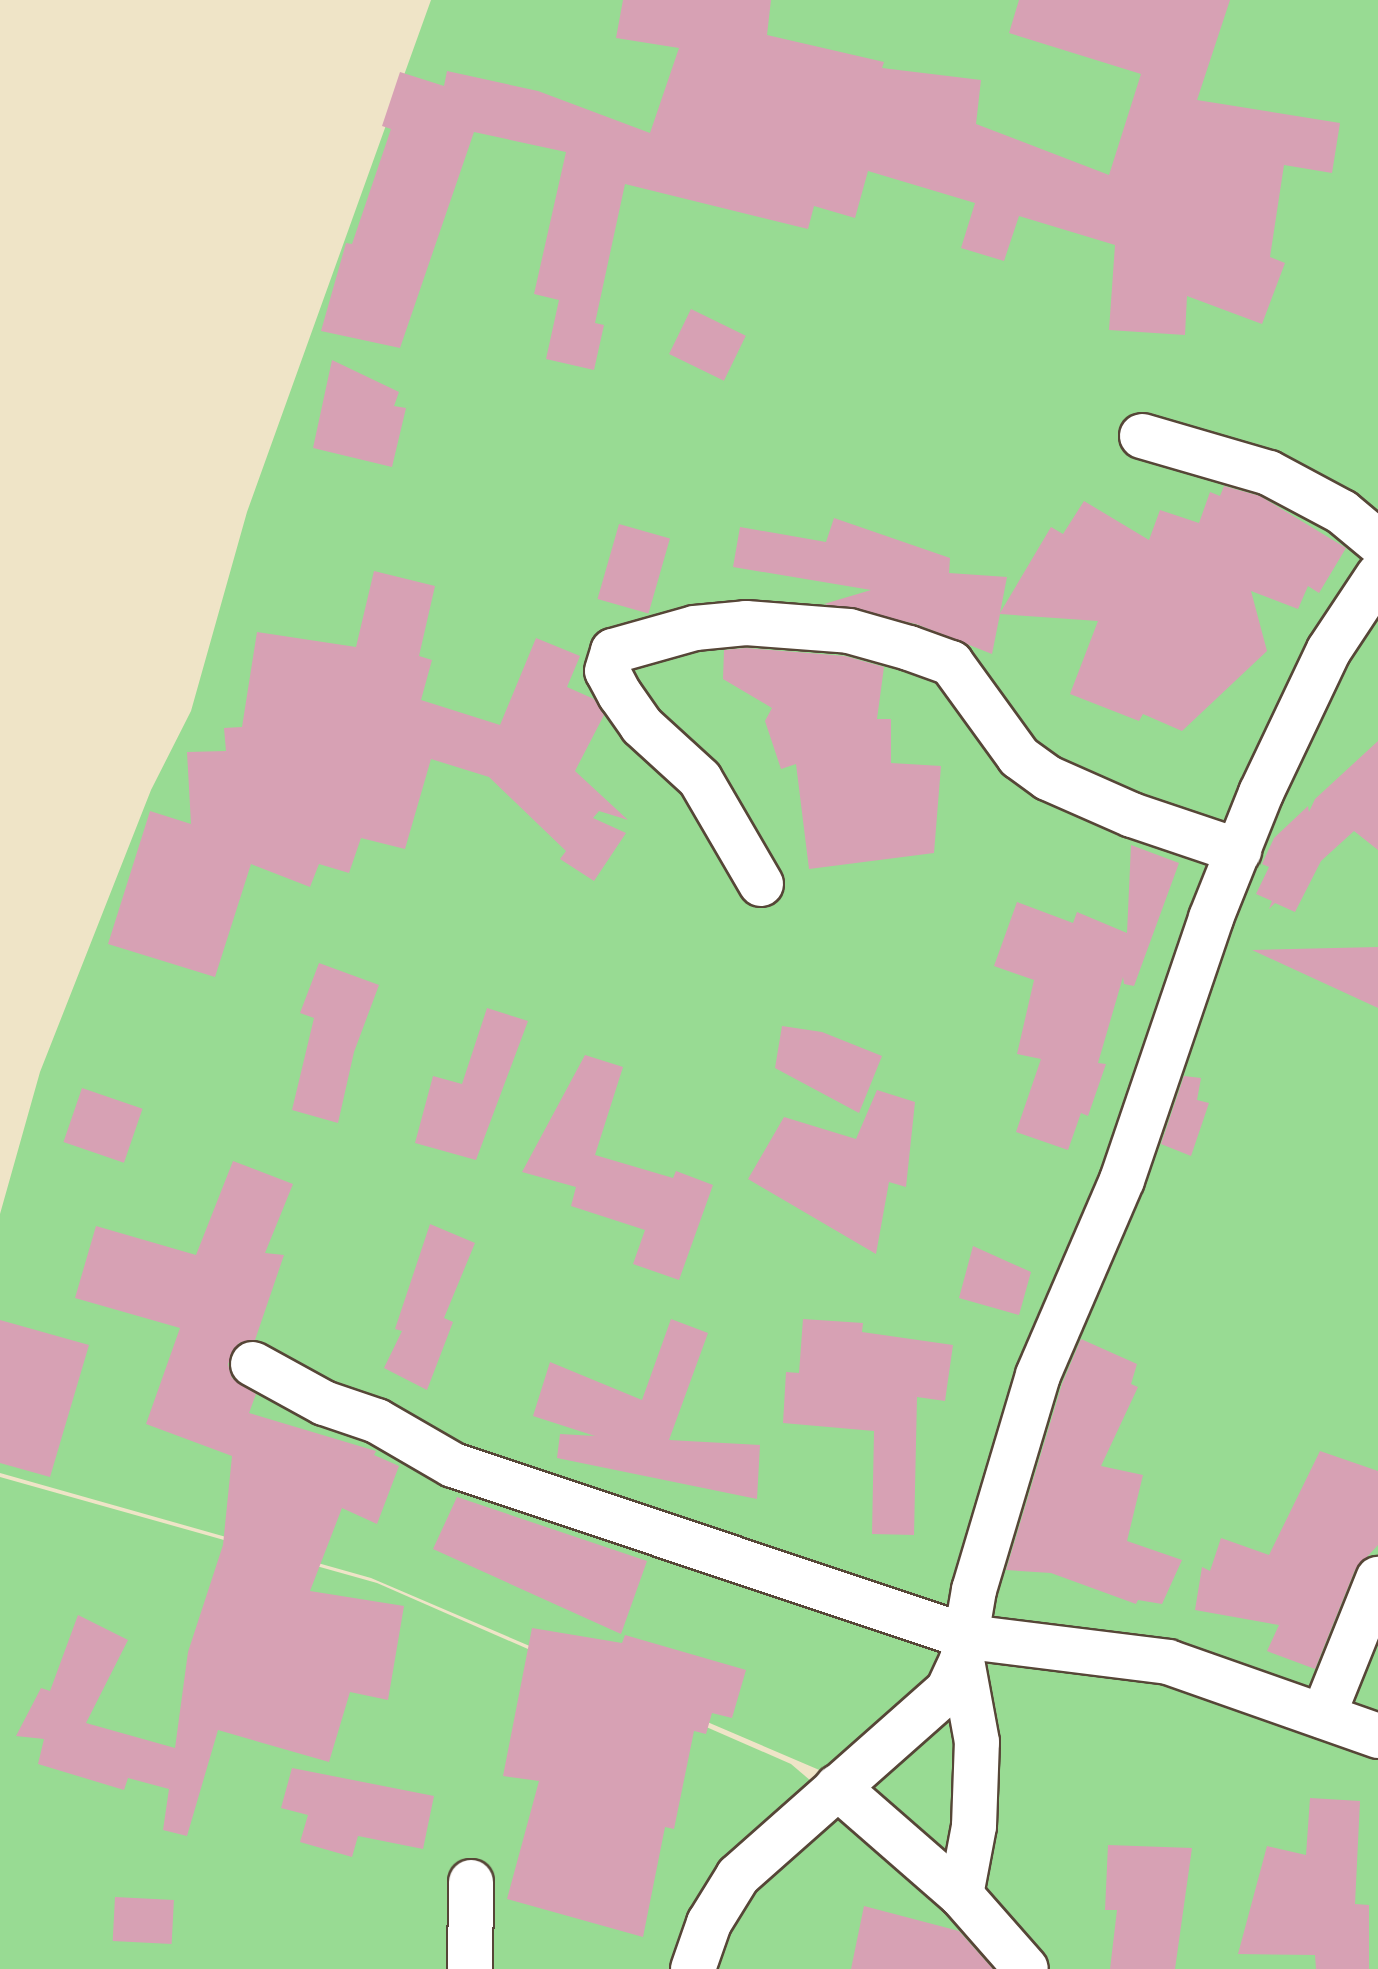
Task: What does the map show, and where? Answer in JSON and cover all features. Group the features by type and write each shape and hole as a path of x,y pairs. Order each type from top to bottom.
{"street":[{"path":"1142,436 1269,473 1342,512 1378,542"},
{"path":"693,1969 709,1923 738,1876 926,1713 948,1690 965,1648 974,1590 1038,1375 1122,1180 1211,918 1329,650 1378,576"},
{"path":"761,884 700,779 642,726 620,695 607,671 613,651 695,628 746,623 849,631 909,648 951,663 1019,757 1048,778 1132,815 1239,851"},
{"path":"253,1364 324,1403 377,1421 453,1465 965,1648 1168,1662 1378,1736"},
{"path":"1323,1716 1378,1579"},
{"path":"961,1895 974,1826 977,1742 965,1648"},
{"path":"837,1787 961,1895 1026,1969"},
{"path":"470,1969 471,1882"}],"green space":[{"path":"431,0 1378,0 1378,1969 1038,1969 824,1772 371,1578 0,1473 0,1214 40,1072 151,790 191,711 247,512"},
{"path":"0,1477 377,1583 791,1764 939,1890 1010,1969 0,1969"}],"building":[{"path":"623,0 771,0 767,35 884,62 882,68 981,80 976,124 1109,175 1141,74 1009,33 1019,0 1230,0 1197,100 1340,123 1332,173 1284,165 1270,257 1285,263 1262,324 1187,296 1185,335 1109,330 1115,245 1019,216 1004,261 961,248 975,203 868,171 855,218 814,206 808,229 625,184 595,323 604,325 594,370 546,359 559,300 534,294 566,152 474,132 400,348 321,331 346,243 352,244 391,129 382,126 400,72 444,86 447,71 538,91 650,133 679,48 616,38"},
{"path":"691,309 746,336 724,381 669,354"},
{"path":"332,360 399,392 394,406 406,408 392,467 313,448"},
{"path":"1224,486 1260,496 1346,548 1319,593 1308,586 1298,609 1251,591 1267,651 1182,731 1143,714 1139,721 1070,694 1098,621 1000,614 992,654 916,624 824,604 871,590 733,567 740,527 826,542 834,518 950,558 949,573 1007,577 1000,613 1051,527 1063,534 1084,501 1149,540 1160,510 1199,523 1210,492 1220,496"},
{"path":"619,524 670,539 648,614 598,599"},
{"path":"374,571 435,586 419,656 432,660 421,700 500,725 536,638 580,656 567,687 594,699 604,715 575,771 628,820 599,811 593,818 626,833 594,881 560,859 566,851 489,777 431,759 405,849 361,838 349,873 319,864 310,887 251,864 215,977 108,944 150,811 191,824 187,752 226,751 224,728 242,727 257,632 356,647"},
{"path":"746,648 845,656 884,667 877,719 891,719 891,763 941,766 934,853 809,869 796,764 781,769 765,721 772,708 723,679 724,650"},
{"path":"1378,741 1378,850 1354,831 1321,861 1295,912 1275,903 1269,909 1272,901 1256,894 1269,867 1262,864 1274,838 1308,806 1309,812 1315,799"},
{"path":"1131,845 1179,863 1134,986 1124,984 1123,977 1098,1063 1106,1064 1088,1116 1081,1113 1068,1150 1016,1132 1041,1059 1017,1054 1034,980 994,966 1017,902 1073,923 1077,912 1127,933"},
{"path":"1378,947 1378,1008 1252,950"},
{"path":"319,963 379,985 354,1052 338,1123 292,1110 314,1018 300,1013"},
{"path":"487,1008 528,1021 476,1160 415,1143 433,1076 462,1084"},
{"path":"782,1026 822,1032 882,1056 859,1113 775,1068"},
{"path":"585,1055 623,1067 595,1155 673,1178 676,1171 713,1185 679,1280 633,1264 645,1230 571,1206 576,1187 522,1172"},
{"path":"1184,1076 1201,1078 1197,1100 1209,1103 1191,1156 1161,1144"},
{"path":"82,1088 143,1109 124,1163 63,1142"},
{"path":"877,1090 915,1102 906,1187 889,1182 876,1254 748,1179 784,1117 856,1139"},
{"path":"233,1161 293,1184 265,1253 284,1255 255,1340 239,1343 228,1364 232,1378 256,1394 249,1413 376,1451 374,1455 399,1466 377,1524 342,1508 310,1591 404,1606 388,1700 350,1692 329,1762 218,1730 187,1836 163,1830 169,1789 128,1778 124,1790 38,1764 44,1739 16,1736 41,1688 50,1691 78,1615 128,1640 86,1723 175,1748 188,1652 223,1545 232,1456 146,1424 180,1328 75,1298 96,1226 196,1255"},
{"path":"430,1224 475,1243 444,1318 453,1322 427,1390 384,1368 402,1331 395,1329"},
{"path":"973,1246 1031,1272 1019,1315 959,1298"},
{"path":"671,1319 708,1333 669,1440 760,1445 757,1499 557,1458 560,1434 595,1436 533,1416 550,1362 642,1400"},
{"path":"803,1319 863,1323 862,1332 953,1345 945,1401 917,1397 914,1535 872,1534 874,1431 783,1423 786,1372 799,1373"},
{"path":"0,1320 89,1345 50,1477 0,1463"},
{"path":"1081,1339 1137,1364 1131,1384 1138,1387 1101,1466 1143,1475 1127,1541 1182,1560 1162,1604 1138,1600 1136,1604 1051,1573 1006,1570 1062,1384"},
{"path":"1320,1451 1378,1471 1378,1545 1355,1570 1315,1669 1267,1651 1279,1625 1195,1610 1202,1567 1210,1571 1221,1538 1269,1555"},
{"path":"457,1497 647,1561 621,1634 433,1549"},
{"path":"532,1628 622,1643 625,1635 746,1670 732,1718 712,1713 706,1734 694,1731 674,1829 665,1827 643,1937 507,1899 539,1781 503,1776"},
{"path":"292,1768 434,1796 423,1849 358,1836 352,1857 300,1842 308,1815 281,1808"},
{"path":"1310,1798 1360,1801 1355,1904 1369,1905 1369,1969 1316,1969 1315,1955 1238,1954 1267,1846 1306,1855"},
{"path":"1108,1845 1192,1848 1175,1969 1110,1969 1117,1910 1105,1910"},
{"path":"115,1897 174,1900 172,1944 113,1941"},
{"path":"864,1906 959,1931 993,1969 851,1969"}]}
